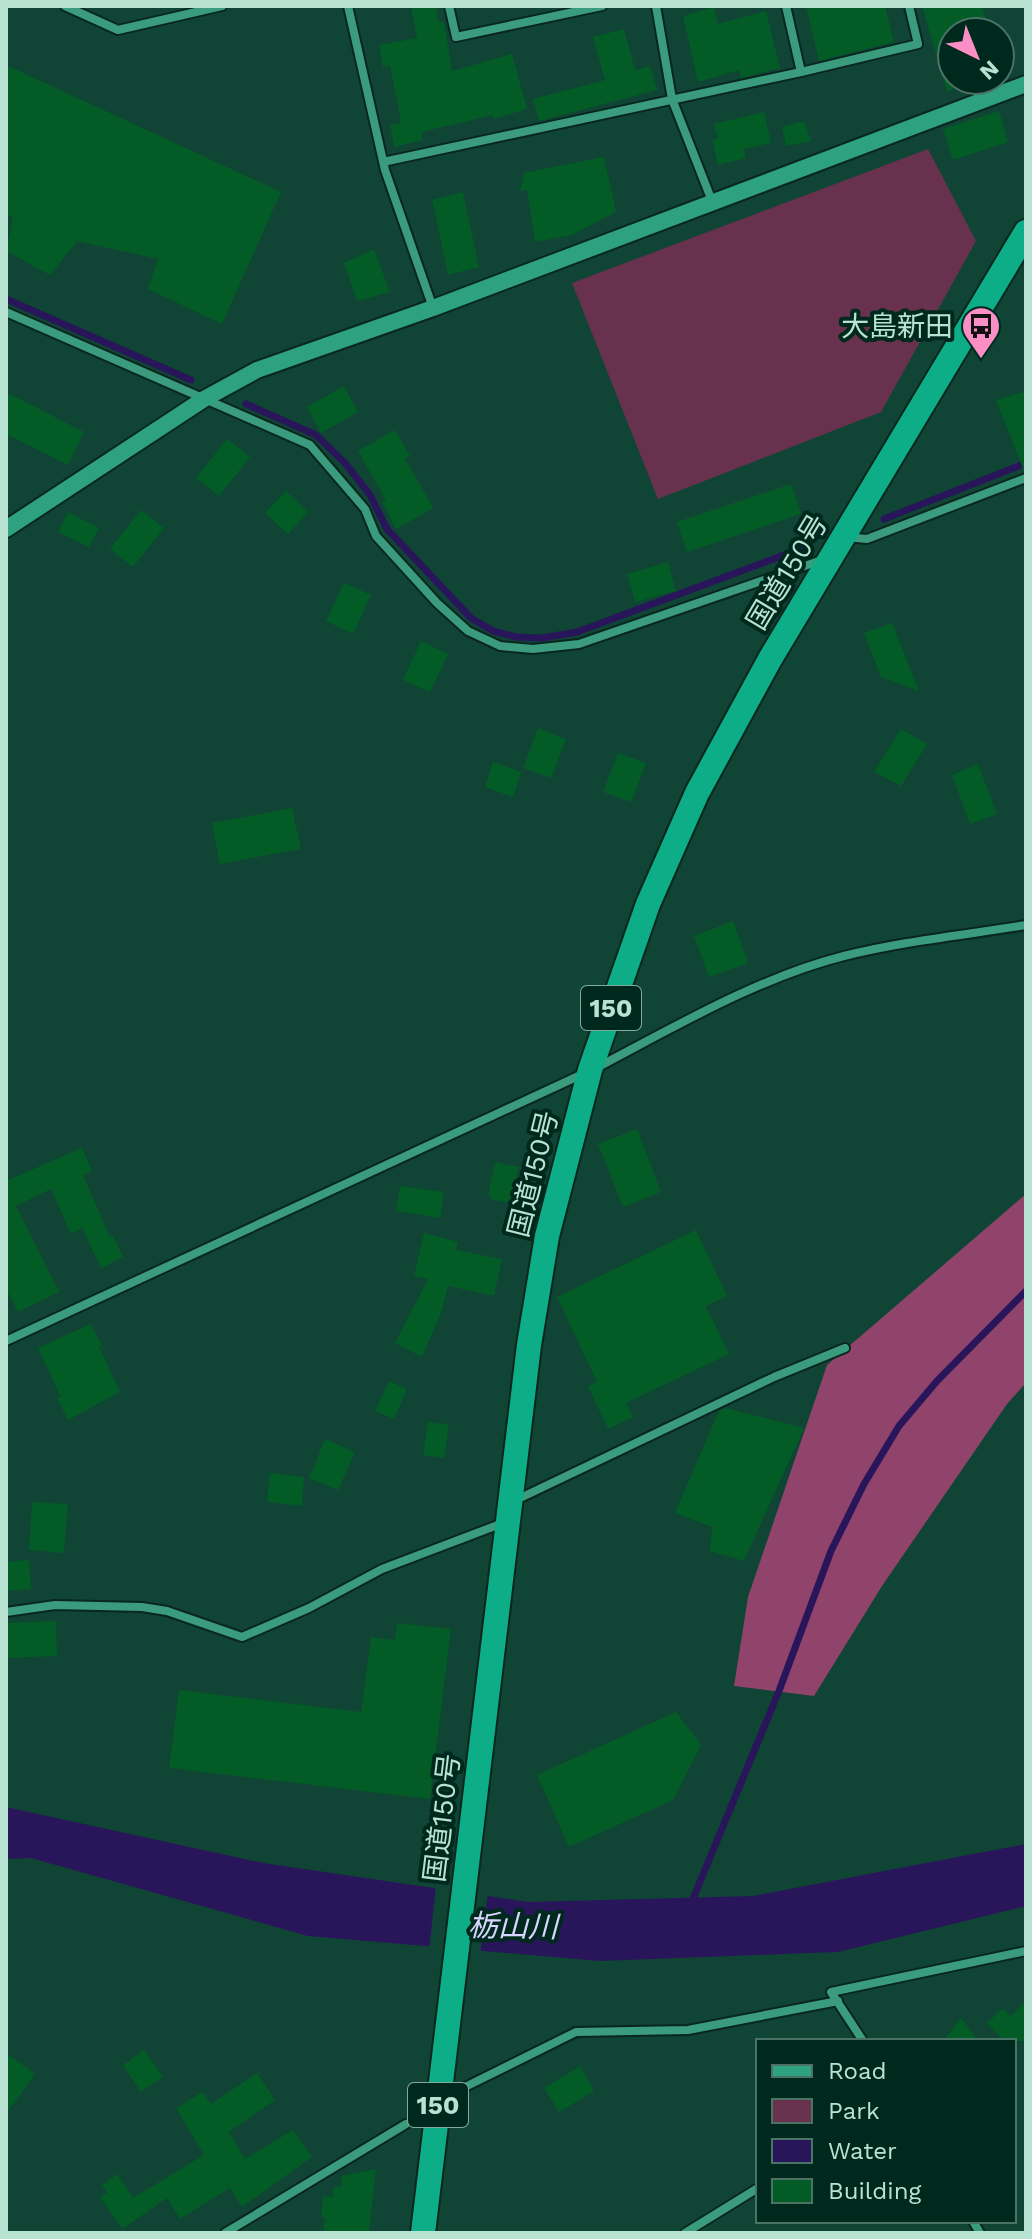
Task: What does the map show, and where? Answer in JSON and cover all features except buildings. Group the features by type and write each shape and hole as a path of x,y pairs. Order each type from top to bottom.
{"highway":[{"name":"国道150号","path":"423,2233 529,1345 547,1236 590,1070 648,904 697,793 770,659 1026,232"}],"street":[{"path":"65,6 118,30 222,6"},
{"path":"348,6 383,162 433,308"},
{"path":"449,6 456,37 602,6"},
{"path":"656,6 672,99 712,201"},
{"path":"786,6 801,72"},
{"path":"383,162 918,44 909,6"},
{"path":"6,529 204,399 257,370 433,308 1026,84"},
{"path":"6,312 310,445 365,509 376,536 437,603 468,631 500,646 533,649 579,644 1026,478"},
{"path":"6,1341 590,1070 721,1004 791,974 843,956 1026,925"},
{"path":"6,1612 55,1605 142,1607 167,1611 242,1637 508,1512 774,1377 845,1348"},
{"path":"862,2039 831,1992 1026,1951"},
{"path":"463,2088 576,2032 688,2030 838,2001"},
{"path":"225,2233 406,2124"},
{"path":"685,2233 756,2189"}],"green space":[{"path":"928,149 976,241 881,412 658,499 572,283"}],"shaded area":[{"path":"1026,1194 1026,1383 1007,1404 882,1586 814,1696 734,1686 748,1597 827,1365"}],"water":[{"name":"栃山川","path":"6,1807 263,1863 528,1902 753,1896 1026,1844 1026,1906 838,1952 600,1961 308,1936 31,1858 6,1859"}],"pier":[{"path":"436,1885 488,1892 480,1955 429,1951"}],"waterway":[{"path":"6,299 191,380"},
{"path":"246,404 316,435 345,463 370,495 387,529 471,618 493,631 516,637 542,638 577,632 803,548"},
{"path":"884,519 1026,463"},
{"path":"690,1906 779,1691 831,1551 864,1484 899,1426 937,1381 1026,1291"}],"tunnel":[{"path":"406,2124 432,2107"}],"place":[{"name":"大島新田","path":"981,360"}]}
